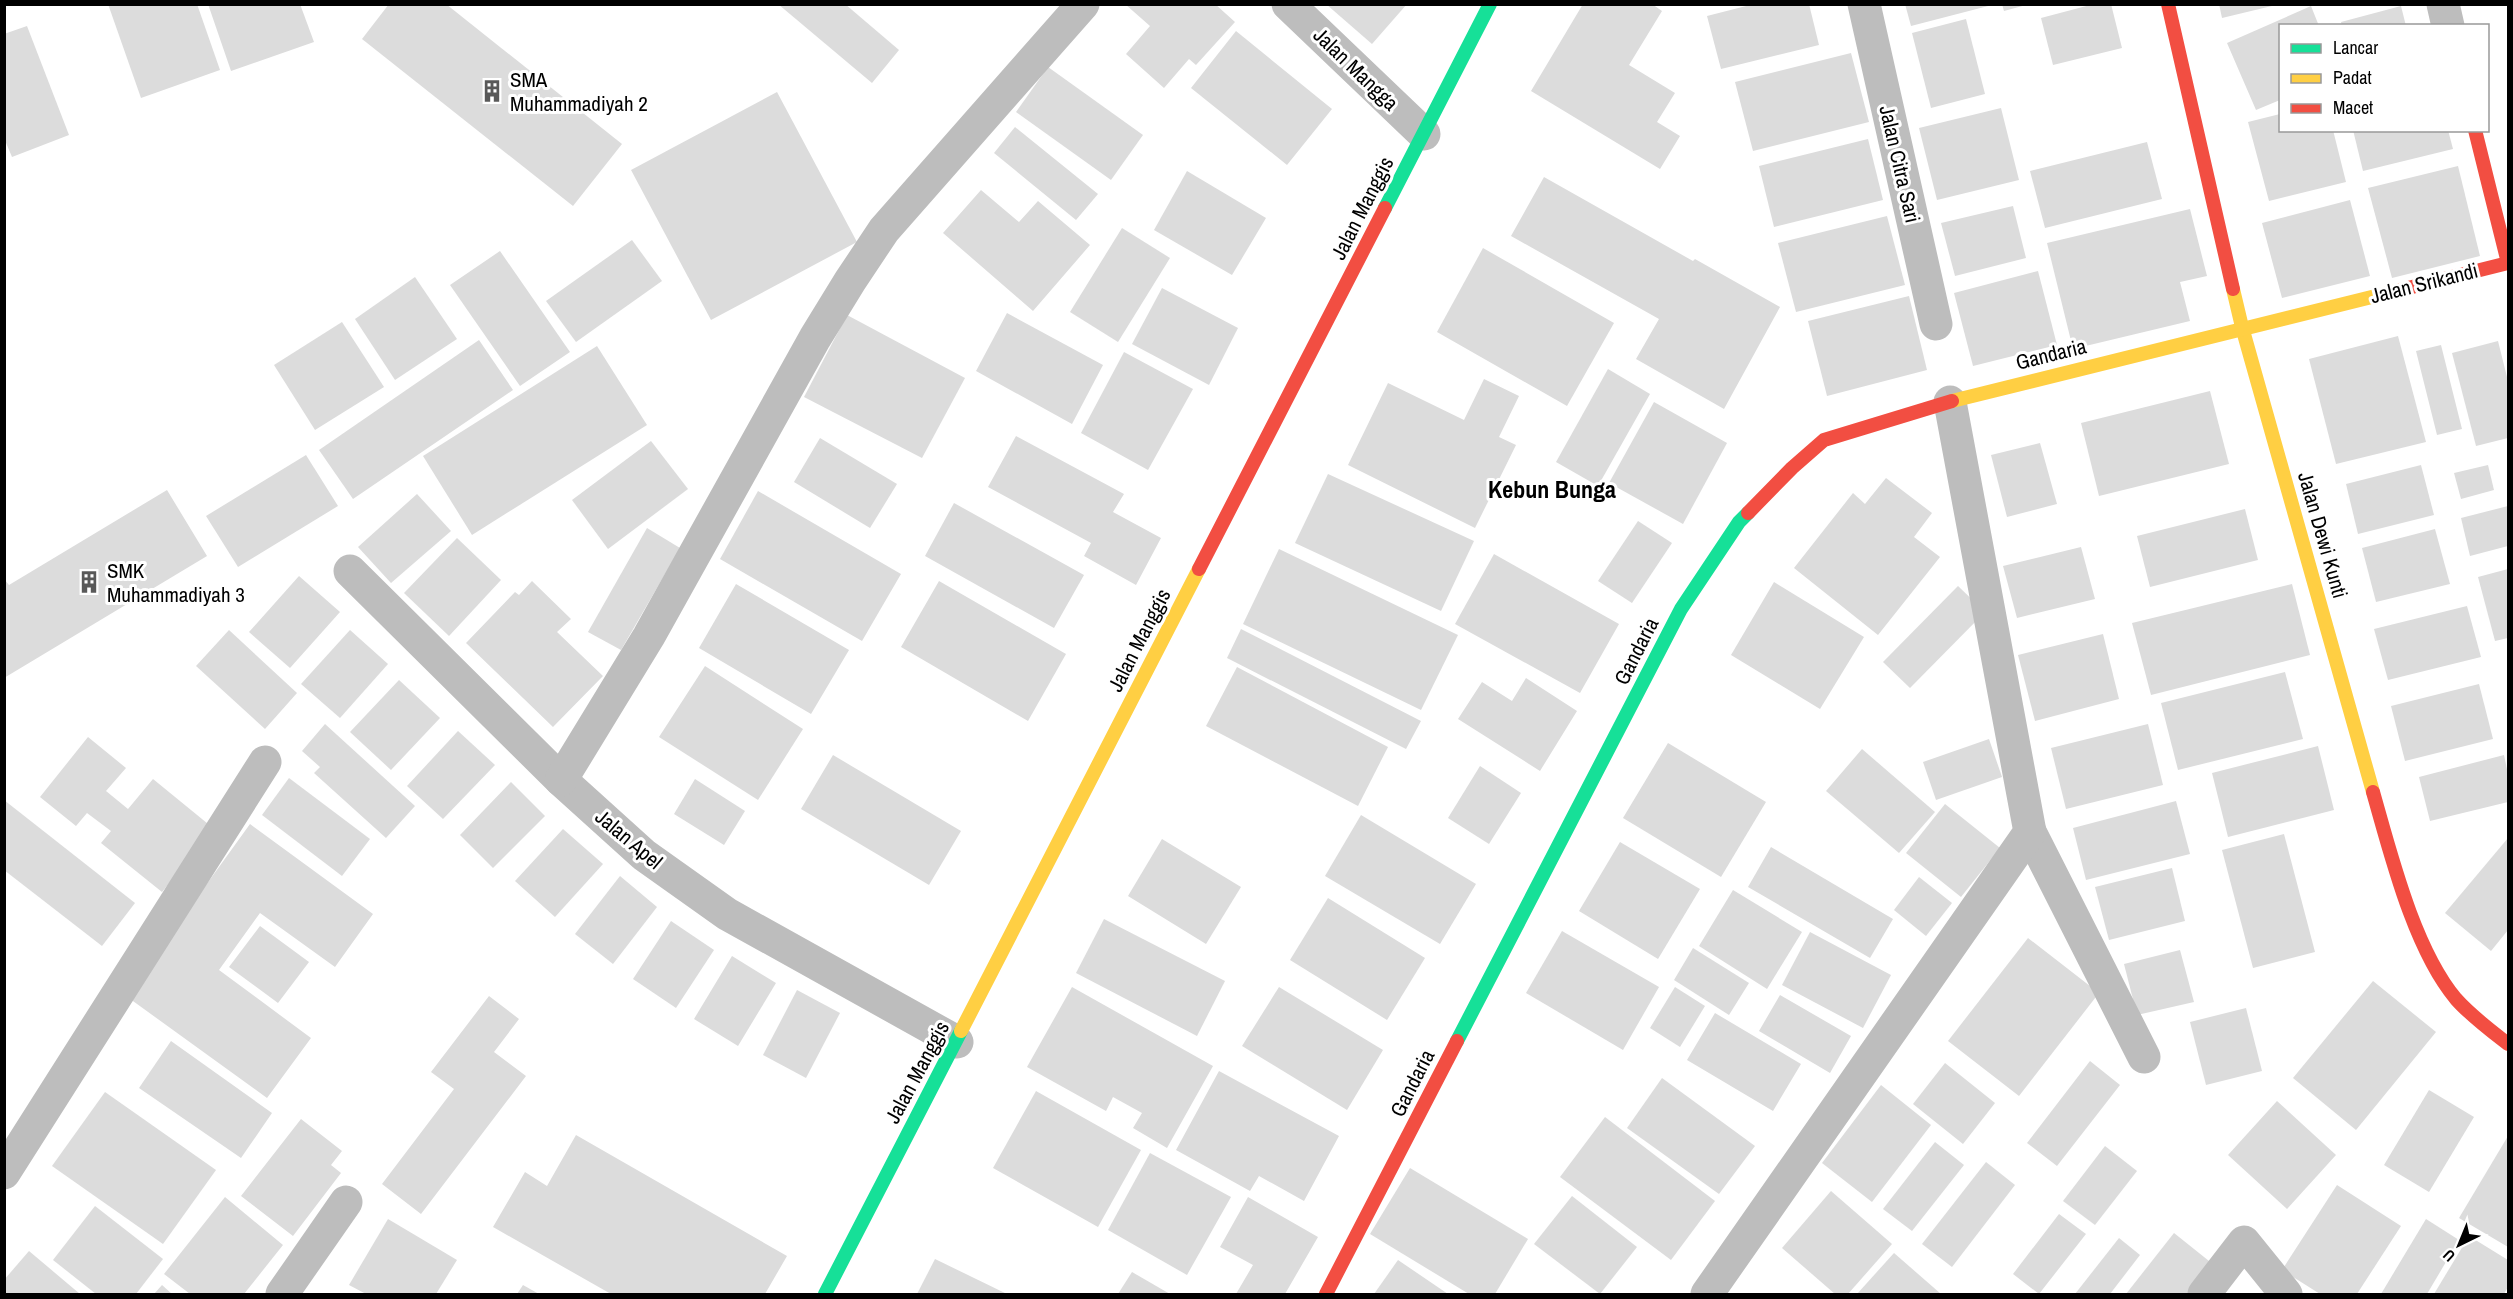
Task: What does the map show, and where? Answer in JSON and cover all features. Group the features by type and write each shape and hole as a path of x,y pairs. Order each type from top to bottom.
{"street":[{"path":"561,780 650,636 815,338 884,230 1083,4"},
{"name":"Jalan Mangga","path":"1288,4 1424,134"},
{"name":"Jalan Manggis","path":"825,1294 1491,4"},
{"name":"Jalan Citra Sari","path":"1864,4 1936,324"},
{"name":"Jalan Dewi Kunti","path":"2168,4 2242,327 2400,886 2425,943 2451,992 2477,1020 2508,1044"},
{"path":"2443,4 2448,24"},
{"name":"Jalan Srikandi","path":"2242,327 2508,264 2475,132"},
{"name":"Gandaria","path":"1326,1294 1681,609 1739,522 1792,468 1824,441 1950,402 2242,327"},
{"path":"1950,402 2030,832 2144,1057"},
{"name":"Jalan Apel","path":"350,571 561,780 644,855 727,914 957,1042"},
{"path":"4,1173 265,762"},
{"path":"1717,1291 2030,832"},
{"path":"282,1294 346,1202"},
{"path":"2204,1294 2244,1242 2286,1294"}],"building":[{"path":"108,4 197,4 220,70 141,98"},
{"path":"208,4 300,4 314,42 231,71"},
{"name":"SMA Muhammadiyah 2","path":"389,4 446,4 622,144 573,206 362,39"},
{"path":"778,4 845,4 899,50 872,83"},
{"path":"1125,4 1215,4 1235,22 1196,65 1189,59 1164,88 1126,54 1150,26"},
{"path":"1326,4 1407,4 1372,44"},
{"path":"1583,4 1652,4 1662,11 1629,65 1675,93 1657,122 1680,136 1660,169 1531,91"},
{"path":"1754,4 1809,4 1819,45 1721,69 1707,16"},
{"path":"1905,4 1992,4 1992,5 1911,26"},
{"path":"2002,4 2026,4 2026,5 2004,11"},
{"path":"2094,4 2111,4 2122,48 2053,65 2041,18"},
{"path":"2219,4 2276,4 2276,5 2222,18"},
{"path":"2311,6 2318,24 2279,24 2279,100 2256,110 2227,43"},
{"path":"2401,6 2406,24 2342,24 2341,22"},
{"path":"1966,19 1985,94 1931,108 1912,33"},
{"path":"27,26 69,135 12,157 4,138 4,34"},
{"path":"1236,31 1332,109 1287,165 1191,88"},
{"path":"1851,53 1869,122 1753,151 1735,82"},
{"path":"1048,67 1143,135 1111,180 1016,112"},
{"path":"777,92 857,242 711,320 631,170"},
{"path":"2001,108 2019,180 1937,200 1919,128"},
{"path":"2279,114 2279,132 2334,132 2346,182 2269,201 2248,122"},
{"path":"1015,127 1098,194 1076,220 994,153"},
{"path":"2353,132 2449,132 2453,149 2363,171"},
{"path":"1868,139 1883,200 1774,227 1759,166"},
{"path":"2147,142 2162,199 2045,228 2030,171"},
{"path":"2458,166 2480,256 2392,278 2368,188"},
{"path":"1187,171 1266,218 1232,275 1154,230"},
{"path":"1544,177 1780,307 1724,409 1636,359 1659,319 1511,236"},
{"path":"981,190 1019,222 1038,201 1090,245 1033,311 943,233"},
{"path":"2350,200 2370,276 2282,298 2262,223"},
{"path":"2013,206 2026,258 1955,276 1941,223"},
{"path":"2190,209 2207,276 2180,282 2190,321 2073,349 2047,243"},
{"path":"1887,216 1905,285 1796,312 1778,243"},
{"path":"1122,228 1170,258 1118,342 1070,312"},
{"path":"632,240 662,281 576,342 546,301"},
{"path":"1483,248 1614,323 1567,406 1437,332"},
{"path":"500,251 570,352 520,386 450,285"},
{"path":"2038,271 2057,345 1973,366 1954,293"},
{"path":"415,277 457,339 395,380 355,319"},
{"path":"1162,288 1238,328 1209,385 1132,344"},
{"path":"1909,296 1927,370 1827,396 1808,321"},
{"path":"1007,313 1103,365 1072,424 976,371"},
{"path":"847,315 965,378 922,458 804,397"},
{"path":"342,322 384,387 315,430 274,365"},
{"path":"2398,336 2426,442 2336,464 2309,359"},
{"path":"479,340 513,390 353,499 319,450"},
{"path":"2498,341 2508,381 2508,438 2476,446 2452,353"},
{"path":"2441,345 2462,429 2437,435 2416,351"},
{"path":"597,346 647,425 472,535 423,456"},
{"path":"1124,352 1193,389 1148,470 1081,433"},
{"path":"1608,369 1650,394 1598,486 1556,462"},
{"path":"1484,379 1519,396 1499,437 1516,445 1475,528 1348,465 1388,383 1464,420"},
{"path":"2210,391 2229,464 2099,496 2081,423"},
{"path":"1654,402 1727,443 1683,524 1609,483"},
{"path":"1016,436 1124,494 1113,512 1161,538 1136,585 1084,556 1091,543 988,487"},
{"path":"820,438 897,484 870,528 794,482"},
{"path":"651,441 688,489 608,549 572,500"},
{"path":"2040,443 2057,504 2007,517 1991,455"},
{"path":"306,455 338,506 238,567 206,516"},
{"path":"2421,465 2434,515 2358,534 2346,484"},
{"path":"2488,465 2494,490 2461,499 2454,473"},
{"path":"1328,474 1474,541 1441,611 1295,543"},
{"path":"1886,478 1932,513 1914,537 1940,557 1878,635 1794,568 1853,493 1865,504"},
{"name":"SMK Muhammadiyah 3","path":"167,490 207,556 4,678 4,579 9,585"},
{"path":"758,491 901,574 862,641 720,559"},
{"path":"417,494 451,531 391,583 358,547"},
{"path":"954,503 1084,575 1054,628 925,556"},
{"path":"2508,506 2508,546 2470,556 2461,518"},
{"path":"2245,509 2258,560 2150,587 2137,536"},
{"path":"1638,521 1672,543 1632,603 1598,581"},
{"path":"647,528 680,548 621,650 588,632"},
{"path":"2435,529 2450,584 2376,602 2362,548"},
{"path":"457,538 501,580 449,636 404,593"},
{"path":"2081,547 2095,599 2017,618 2003,566"},
{"path":"1279,549 1458,635 1421,710 1243,624"},
{"path":"1494,554 1619,624 1580,693 1455,624"},
{"path":"2508,569 2508,638 2495,641 2478,577"},
{"path":"299,576 340,612 290,668 249,632"},
{"path":"532,581 571,619 557,632 603,676 553,727 466,643 515,592 519,595"},
{"path":"939,581 1066,654 1028,721 901,647"},
{"path":"1774,582 1864,637 1820,709 1731,655"},
{"path":"736,584 849,650 811,714 699,648"},
{"path":"2292,584 2310,655 2151,695 2132,623"},
{"path":"1958,586 1985,612 1910,688 1883,662"},
{"path":"2467,606 2481,657 2388,680 2374,629"},
{"path":"1241,629 1421,721 1406,749 1227,658"},
{"path":"229,630 297,693 265,729 196,666"},
{"path":"350,630 388,664 340,718 301,684"},
{"path":"2103,634 2119,699 2035,721 2018,655"},
{"path":"705,666 803,729 758,800 659,737"},
{"path":"1237,667 1388,747 1358,806 1206,726"},
{"path":"2285,672 2303,739 2178,770 2161,703"},
{"path":"1526,678 1577,711 1540,771 1458,719 1482,682 1512,701"},
{"path":"399,680 440,718 391,770 350,732"},
{"path":"2479,684 2493,739 2405,761 2391,706"},
{"path":"325,724 415,806 386,838 314,773 320,767 302,751"},
{"path":"2148,724 2163,785 2066,809 2051,748"},
{"path":"458,731 495,765 443,819 407,786"},
{"path":"88,737 126,768 106,791 128,809 153,779 213,828 162,892 101,843 111,831 87,813 76,826 40,797"},
{"path":"1989,739 2002,777 1936,800 1923,762"},
{"path":"1668,743 1766,802 1721,877 1623,818"},
{"path":"2318,746 2334,810 2228,837 2212,773"},
{"path":"1862,749 1935,812 1899,853 1826,791"},
{"path":"833,755 961,831 929,885 801,809"},
{"path":"2504,755 2508,774 2508,802 2430,821 2419,777"},
{"path":"1480,766 1521,793 1489,844 1448,818"},
{"path":"289,778 370,839 342,876 262,815"},
{"path":"695,779 745,811 724,845 674,814"},
{"path":"511,782 545,816 493,868 460,835"},
{"path":"4,800 135,903 102,946 4,870"},
{"path":"2176,801 2190,854 2086,880 2073,828"},
{"path":"1945,804 2000,848 1961,897 1906,853"},
{"path":"1361,815 1476,884 1440,944 1325,876"},
{"path":"250,824 373,914 335,967 260,913 219,970 311,1038 267,1098 126,996"},
{"path":"563,829 603,864 555,917 515,881"},
{"path":"2284,834 2315,952 2253,968 2222,850"},
{"path":"2508,838 2508,930 2491,951 2445,913"},
{"path":"1162,839 1241,887 1206,944 1128,896"},
{"path":"1620,842 1700,889 1658,959 1579,911"},
{"path":"1771,847 1893,919 1870,958 1748,887"},
{"path":"2172,868 2185,921 2109,940 2095,887"},
{"path":"620,876 657,907 613,964 575,934"},
{"path":"1919,877 1952,903 1926,936 1894,910"},
{"path":"1733,890 1802,932 1767,989 1699,946"},
{"path":"1328,898 1425,958 1387,1020 1290,960"},
{"path":"1104,919 1225,981 1197,1036 1076,973"},
{"path":"671,921 714,950 676,1008 633,979"},
{"path":"260,926 309,962 278,1003 229,967"},
{"path":"1562,931 1659,987 1623,1050 1526,993"},
{"path":"1810,932 1891,975 1863,1028 1782,985"},
{"path":"2028,938 2099,993 2019,1096 1948,1041"},
{"path":"1693,948 1749,983 1729,1015 1674,980"},
{"path":"2180,950 2194,1002 2137,1015 2124,964"},
{"path":"732,956 776,983 738,1046 694,1019"},
{"path":"2373,981 2436,1032 2356,1130 2293,1078"},
{"path":"1072,987 1213,1066 1167,1148 1133,1128 1142,1113 1113,1097 1106,1111 1027,1067"},
{"path":"1279,987 1383,1050 1347,1110 1242,1046"},
{"path":"1675,987 1705,1006 1680,1047 1650,1028"},
{"path":"797,990 840,1013 806,1078 763,1055"},
{"path":"1780,995 1851,1036 1830,1073 1759,1031"},
{"path":"489,996 519,1019 494,1052 526,1076 421,1214 382,1184 454,1089 431,1072"},
{"path":"2246,1008 2262,1071 2206,1085 2190,1022"},
{"path":"1715,1013 1801,1064 1773,1111 1687,1060"},
{"path":"171,1041 272,1113 241,1158 139,1088"},
{"path":"2090,1061 2120,1085 2057,1166 2027,1143"},
{"path":"1945,1063 1995,1103 1963,1144 1913,1104"},
{"path":"1219,1071 1339,1136 1304,1201 1259,1176 1250,1191 1176,1150"},
{"path":"1662,1078 1755,1146 1719,1194 1627,1128"},
{"path":"1881,1085 1931,1125 1872,1202 1822,1163"},
{"path":"2429,1090 2474,1117 2429,1192 2384,1165"},
{"path":"1036,1091 1141,1150 1098,1227 993,1168"},
{"path":"105,1092 216,1170 163,1244 52,1166"},
{"path":"2277,1101 2336,1155 2287,1209 2228,1155"},
{"path":"1605,1117 1715,1201 1671,1260 1560,1177"},
{"path":"301,1119 342,1151 331,1165 341,1173 293,1236 241,1196"},
{"path":"576,1135 787,1256 765,1294 611,1294 493,1227 525,1172 547,1186"},
{"path":"2508,1136 2508,1247 2459,1218"},
{"path":"1935,1142 1964,1165 1912,1231 1883,1209"},
{"path":"2105,1146 2137,1171 2095,1225 2063,1201"},
{"path":"1150,1153 1231,1197 1187,1275 1108,1230"},
{"path":"1986,1162 2015,1185 1952,1267 1922,1244"},
{"path":"1410,1168 1528,1239 1495,1294 1469,1294 1370,1234"},
{"path":"2337,1185 2401,1226 2357,1294 2320,1294 2282,1270"},
{"path":"1831,1191 1892,1244 1848,1294 1835,1294 1782,1248"},
{"path":"1572,1196 1637,1247 1600,1294 1534,1244"},
{"path":"225,1197 283,1245 244,1294 190,1294 164,1274"},
{"path":"1248,1197 1318,1237 1285,1294 1236,1294 1253,1265 1220,1247"},
{"path":"95,1206 163,1259 136,1294 96,1294 53,1260"},
{"path":"2059,1214 2086,1234 2039,1294 2013,1274"},
{"path":"388,1219 457,1260 436,1294 366,1294 349,1285"},
{"path":"2426,1219 2459,1240 2427,1294 2381,1294"},
{"path":"2174,1233 2219,1269 2199,1294 2126,1294"},
{"path":"2469,1236 2508,1260 2508,1287 2504,1294 2434,1294"},
{"path":"2119,1238 2140,1255 2110,1294 2075,1294"},
{"path":"29,1251 80,1294 4,1294 4,1280"},
{"path":"1894,1253 1941,1294 1857,1294"},
{"path":"935,1259 1007,1294 917,1294"},
{"path":"1398,1260 1448,1294 1374,1294"},
{"path":"1132,1272 1170,1294 1118,1294"},
{"path":"162,1285 172,1294 154,1294"},
{"path":"523,1285 539,1294 517,1294"}],"traffic: fast":[{"path":"1385,208 1490,4"},
{"path":"1457,1041 1681,609 1739,522 1748,513"},
{"path":"825,1294 961,1031"}],"traffic: slow":[{"path":"2233,289 2373,792"},
{"path":"1952,401 2400,290"},
{"path":"961,1031 1199,569"}],"traffic: jam":[{"path":"2168,4 2233,289"},
{"path":"2400,290 2508,263 2475,132"},
{"path":"1199,569 1385,208"},
{"path":"1748,513 1792,468 1824,440 1952,401"},
{"path":"2373,792 2406,900 2428,954 2456,999 2474,1017 2508,1044"},
{"path":"1326,1294 1457,1041"}],"place":[{"name":"SMA Muhammadiyah 2","path":"492,91"},
{"name":"SMK Muhammadiyah 3","path":"89,582"}],"district":[{"name":"Kebun Bunga","path":"1552,489"}]}
